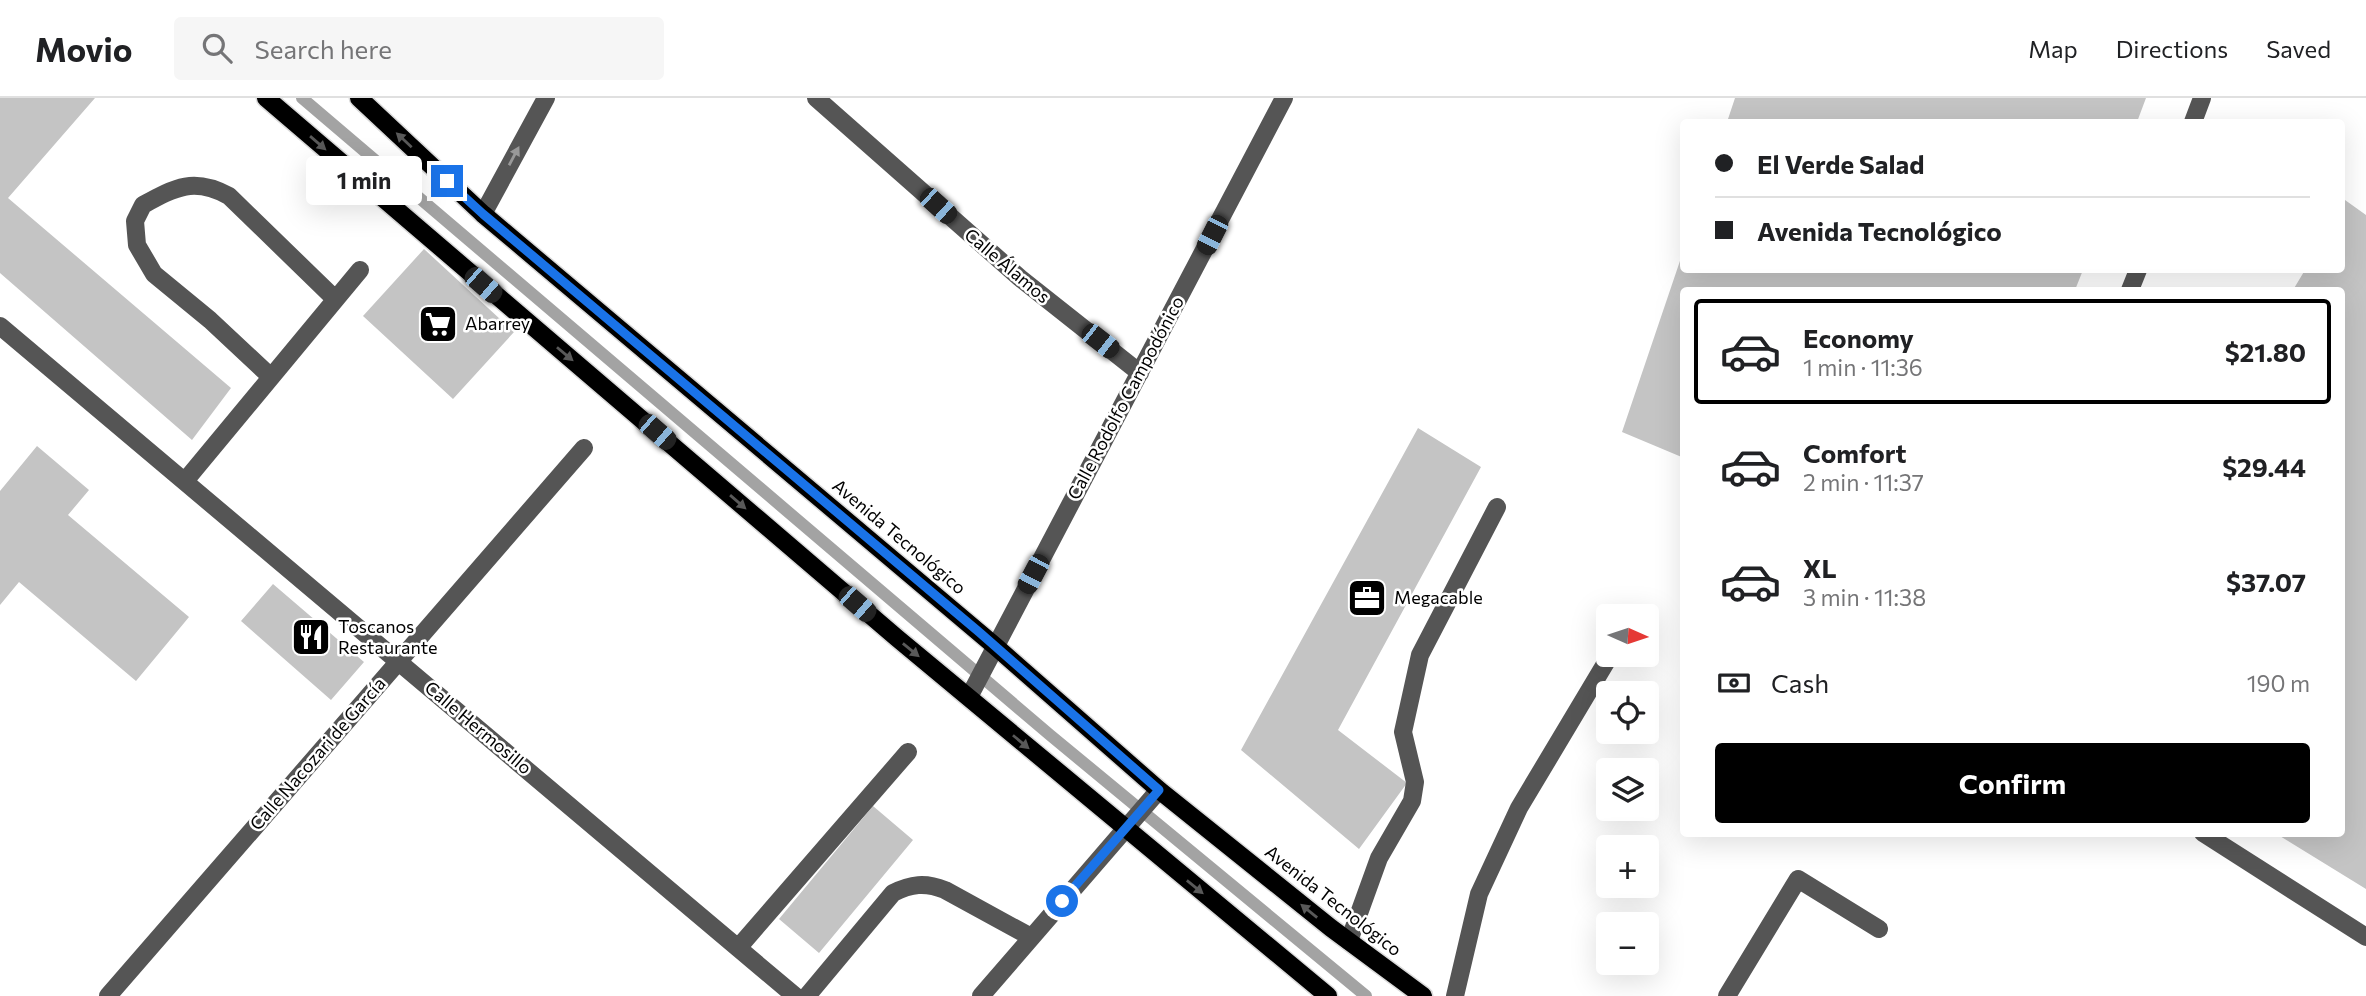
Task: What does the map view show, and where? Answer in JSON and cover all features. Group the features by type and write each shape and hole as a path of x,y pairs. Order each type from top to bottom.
{"main road":[{"path":"266,98 1124,830 1328,996"},
{"name":"Avenida Tecnológico","path":"359,98 483,214 995,646 1159,790 1349,941 1423,996"}],"street":[{"path":"483,214 546,98"},
{"name":"Calle Álamos","path":"816,98 1020,278 1140,373"},
{"name":"Calle Rodolfo Campodónico","path":"969,697 1284,98"},
{"path":"2194,119 2202,98"},
{"path":"271,377 154,274 137,245 135,221 143,205 191,185 209,185 229,196 335,299"},
{"path":"185,481 360,270"},
{"name":"Calle Hermosillo","path":"0,326 795,996"},
{"name":"Calle Nacozari de García","path":"108,996 584,449"},
{"path":"1349,941 1379,858 1412,800 1415,782 1403,732 1420,655 1497,507"},
{"path":"1455,996 1479,894 1513,820 1603,667"},
{"path":"738,948 908,752"},
{"path":"981,996 1159,790"},
{"path":"2209,837 2366,937"},
{"path":"1727,996 1798,879 1879,929"},
{"path":"807,996 893,893 908,886 931,885 945,890 1031,937"}],"building":[{"path":"0,98 95,98 8,198 231,388 192,440 0,273"},
{"path":"1735,98 2146,98 2138,119 1728,119"},
{"path":"2345,200 2366,215 2366,889 2282,837 2345,837 2345,287 2295,287 2303,273 2345,273"},
{"name":"Abarrey","path":"424,249 514,332 453,399 363,316"},
{"path":"1680,261 1680,273 2082,273 2076,287 1680,287 1680,456 1622,432"},
{"name":"Megacable","path":"1418,428 1481,467 1338,730 1407,783 1359,849 1241,750"},
{"path":"37,446 89,490 68,515 189,617 136,681 19,582 0,605 0,491"},
{"path":"273,584 364,662 331,700 241,621"},
{"path":"873,806 913,840 819,953 779,919"}],"waterway":[{"path":"302,98 1050,735 1366,996"}],"place":[{"name":"Abarrey","path":"438,324"},
{"name":"Megacable","path":"1367,598"},
{"name":"Toscanos Restaurante","path":"311,637"}],"route":[{"path":"447,181 979,632 1159,790 1062,901"}]}
